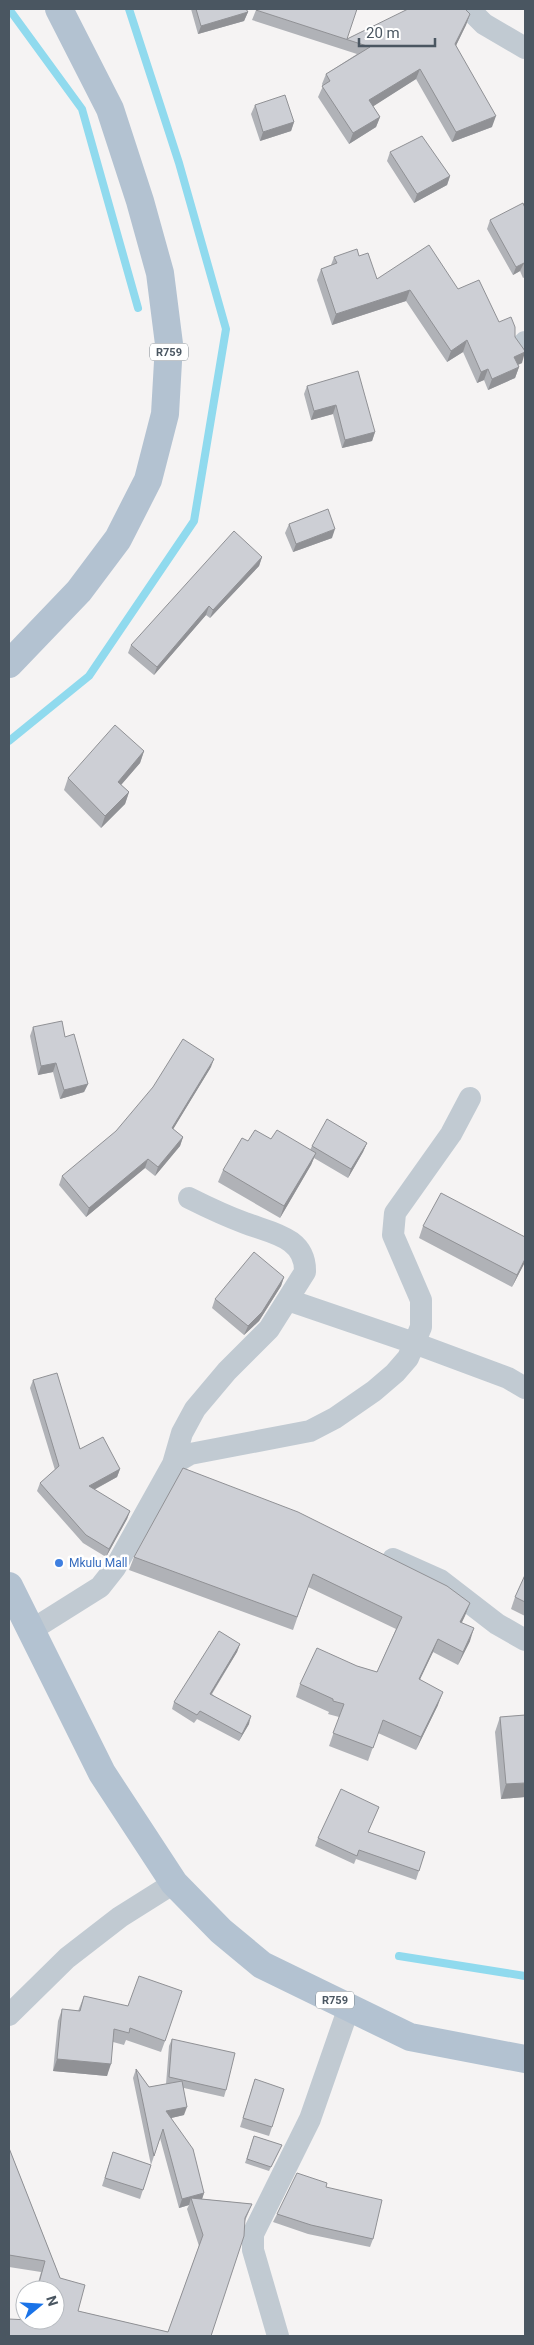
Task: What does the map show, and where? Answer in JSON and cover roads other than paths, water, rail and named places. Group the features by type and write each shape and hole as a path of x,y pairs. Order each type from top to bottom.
{"main road":[{"name":"R759","path":"9,664 79,590 118,539 148,480 165,414 169,344 160,274 140,201 110,109 59,9"},
{"name":"R759","path":"9,1586 102,1773 174,1883 221,1931 262,1966 349,2006 410,2037 525,2059"}],"street":[{"path":"483,14 525,48"},
{"path":"173,1464 190,1454 310,1431 335,1418 395,1373 408,1358 421,1327 421,1300 393,1235 395,1213 451,1134 470,1098"},
{"path":"30,1631 100,1587 115,1568 173,1464 182,1433 195,1409 227,1371 269,1329 305,1272 306,1263 301,1251 290,1240 245,1223 189,1198"},
{"path":"288,1300 414,1343 508,1378 525,1388"},
{"path":"393,1559 440,1580 497,1624 525,1640"},
{"path":"9,2016 67,1958 120,1917 174,1883"},
{"path":"278,2336 253,2250 253,2234 310,2120 349,2006"}],"waterway":[{"path":"9,9 82,109 138,308"},
{"path":"9,741 89,676 194,521 226,329 179,163 129,9"},
{"path":"399,1956 525,1976"}],"place":[{"name":"Mkulu Mall","path":"59,1563"}]}
